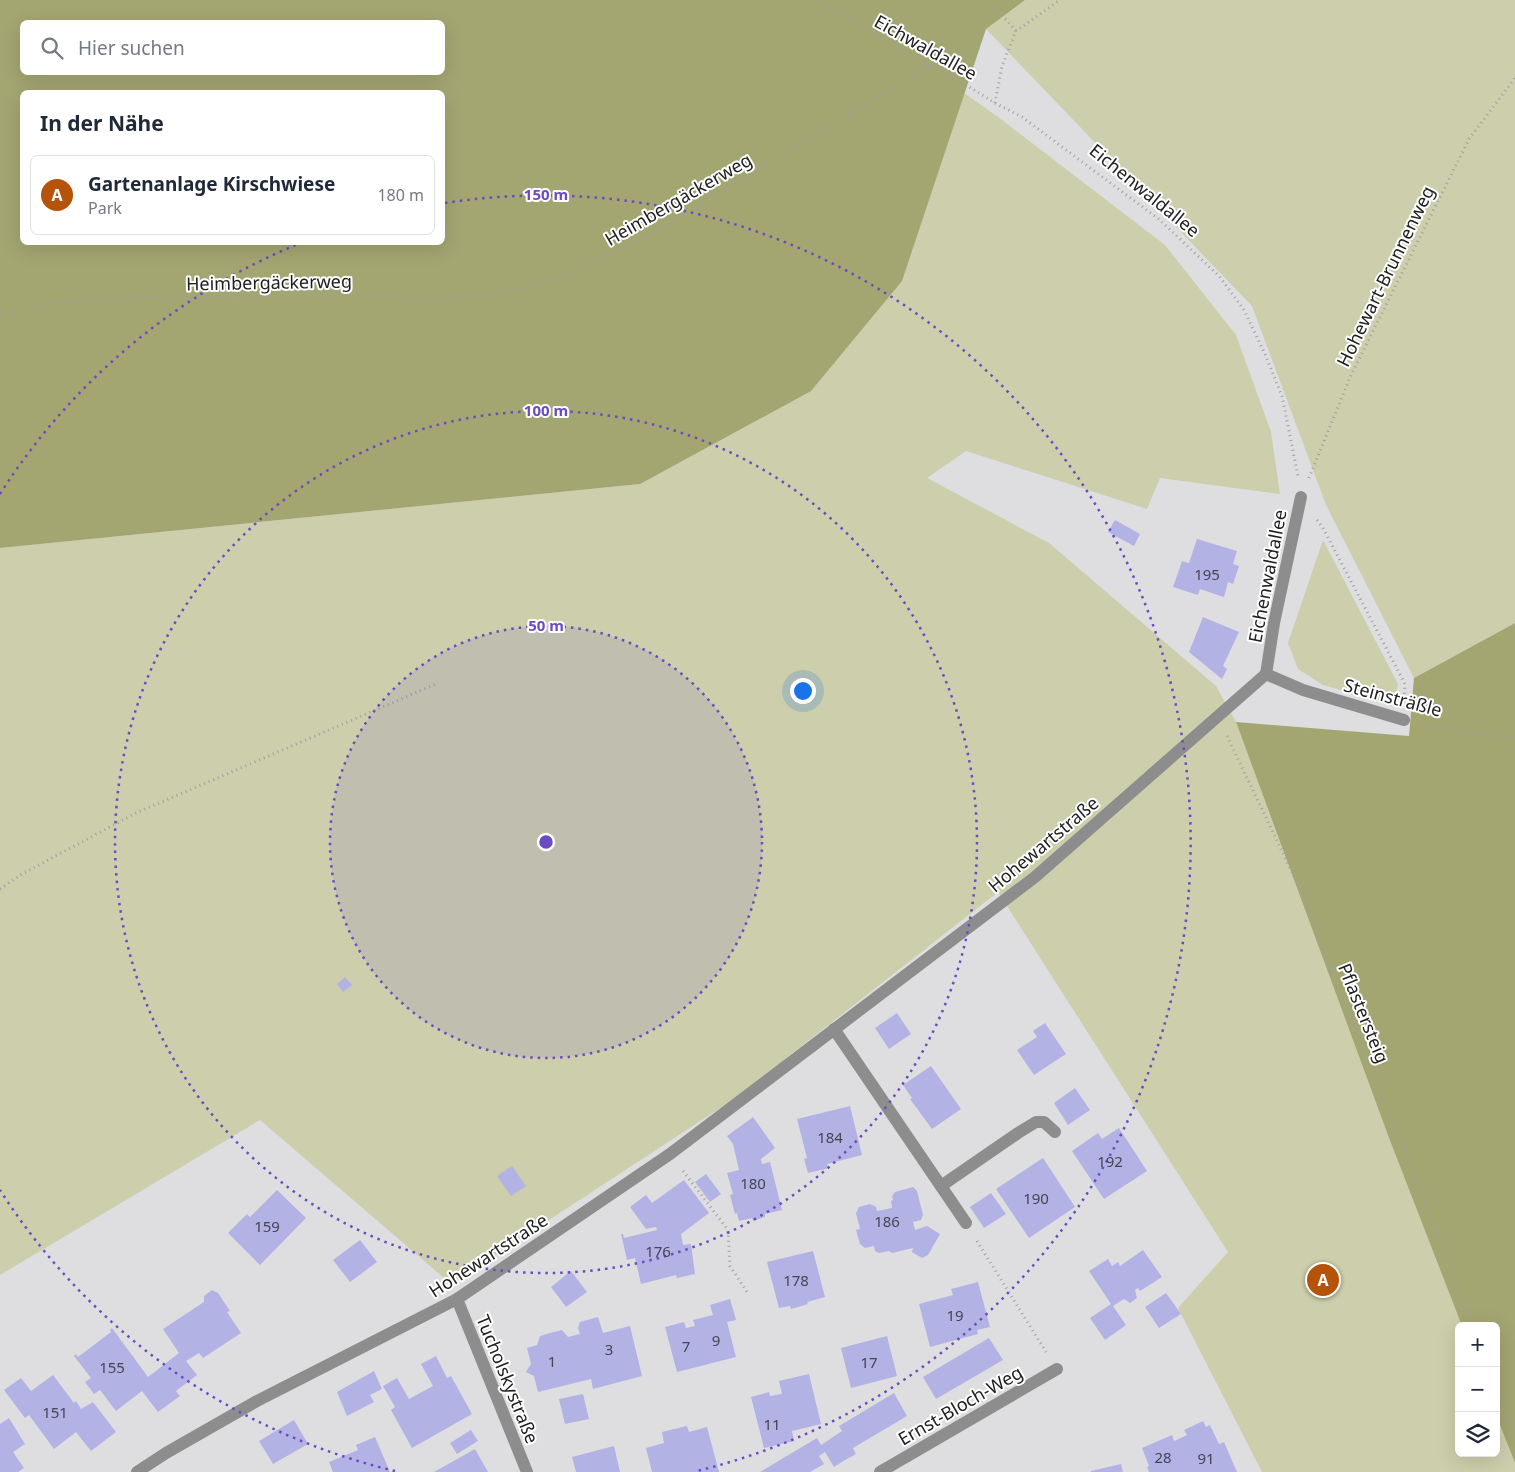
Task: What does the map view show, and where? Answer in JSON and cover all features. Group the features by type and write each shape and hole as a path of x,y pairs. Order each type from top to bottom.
{"street":[{"name":"Eichenwaldallee","path":"1266,674 1274,623 1301,497"},
{"name":"Hohewartstraße","path":"137,1472 166,1453 257,1402 457,1299 670,1154 1035,877 1266,674"},
{"name":"Steinsträßle","path":"1266,674 1303,690 1404,720"},
{"path":"834,1029 966,1223"},
{"path":"941,1186 1036,1122 1044,1122 1055,1132"},
{"name":"Tucholskystraße","path":"457,1299 527,1472"},
{"name":"Ernst-Bloch-Weg","path":"880,1472 1057,1369"}],"path":[{"name":"Eichwaldallee","path":"818,0 839,14 955,78 995,104"},
{"path":"989,0 1016,31"},
{"path":"995,104 1002,66 1016,31 1060,0"},
{"name":"Heimbergäckerweg","path":"0,314 66,301 142,298 257,297 334,292 420,300 494,295 568,275 655,233 931,65"},
{"name":"Hohewart-Brunnenweg","path":"1301,497 1351,375 1469,139 1515,78"},
{"name":"Eichenwaldallee","path":"995,104 1022,117 1160,220 1220,276 1244,310 1282,396 1301,497"},
{"path":"1301,497 1323,528 1404,684 1404,720"},
{"path":"0,889 22,874 136,813 436,684"},
{"name":"Pflastersteig","path":"1217,716 1301,891 1342,998 1411,1163 1471,1322"},
{"name":"Steinsträßle","path":"1404,720 1433,728 1515,739"},
{"path":"670,1154 728,1230 730,1266 747,1292"},
{"path":"966,1223 1057,1369"},
{"path":"1500,1400 1515,1439"}],"green space":[{"path":"0,0 1025,0 986,29 902,281 811,391 640,484 0,548"},
{"path":"1025,0 1515,0 1515,623 1414,678 1326,505 1252,306 986,29"},
{"path":"964,93 1165,245 1236,335 1271,432 1280,494 1160,478 1147,509 966,451 927,478 1049,543 1216,686 1236,722 1389,1138 1460,1322 1455,1322 1455,1457 1500,1457 1500,1425 1515,1463 1515,1472 1262,1472 1178,1308 1228,1252 998,892 734,1099 451,1284 260,1120 0,1275 0,548 640,484 902,281"},
{"path":"1323,540 1398,684 1393,705 1323,685 1298,669 1288,643"},
{"path":"1515,623 1515,1463 1500,1425 1500,1322 1460,1322 1389,1138 1236,722 1409,736 1414,678"}],"building":[{"path":"1115,520 1140,534 1134,546 1108,532"},
{"path":"1197,539 1237,551 1233,564 1239,566 1233,584 1228,582 1224,597 1200,589 1198,595 1173,587 1182,561 1189,563"},
{"path":"1203,617 1239,632 1223,666 1227,669 1222,679 1189,652"},
{"path":"345,977 352,985 343,992 337,984"},
{"path":"897,1013 911,1034 889,1049 875,1028"},
{"path":"1045,1023 1066,1054 1034,1075 1017,1050 1037,1037 1033,1031"},
{"path":"931,1066 961,1109 932,1129 910,1099 912,1098 903,1085"},
{"path":"1075,1088 1090,1110 1068,1125 1054,1103"},
{"path":"850,1106 862,1155 827,1164 829,1168 808,1173 804,1159 807,1158 797,1119"},
{"path":"753,1117 775,1148 761,1159 762,1164 770,1162 782,1210 765,1214 765,1217 753,1221 752,1218 739,1221 730,1195 733,1194 727,1173 739,1170 733,1144 727,1136"},
{"path":"1119,1128 1147,1171 1104,1199 1072,1151 1098,1133 1102,1139"},
{"path":"1043,1158 1075,1207 1029,1238 996,1189"},
{"path":"512,1166 526,1186 511,1196 497,1176"},
{"path":"706,1174 721,1194 710,1202 695,1182"},
{"path":"684,1180 709,1213 681,1234 683,1245 691,1244 695,1274 677,1278 676,1275 641,1284 635,1258 627,1260 621,1234 623,1234 624,1238 657,1230 656,1227 646,1229 630,1207 646,1195 652,1203"},
{"path":"913,1187 917,1191 923,1215 921,1220 913,1222 915,1230 927,1226 940,1234 928,1255 922,1258 912,1252 913,1248 892,1253 889,1251 879,1253 875,1251 874,1246 865,1248 860,1244 856,1230 860,1229 856,1213 859,1207 870,1204 876,1207 877,1211 892,1208 891,1201 895,1192"},
{"path":"277,1190 306,1218 260,1265 228,1233 247,1214 250,1217"},
{"path":"991,1193 1006,1214 984,1228 970,1207"},
{"path":"360,1240 377,1262 350,1282 333,1260"},
{"path":"1143,1250 1162,1277 1140,1291 1138,1288 1135,1290 1137,1298 1130,1303 1124,1299 1113,1306 1126,1325 1105,1340 1090,1318 1111,1304 1089,1271 1108,1259 1112,1266 1118,1262 1120,1266"},
{"path":"813,1251 825,1297 791,1309 790,1306 779,1308 767,1262"},
{"path":"571,1271 587,1292 566,1307 551,1287"},
{"path":"978,1282 990,1327 977,1330 978,1334 930,1347 919,1304 953,1295 951,1289"},
{"path":"212,1290 218,1293 230,1311 227,1312 241,1333 203,1358 199,1353 186,1361 197,1375 176,1391 180,1396 158,1412 142,1391 116,1411 100,1390 94,1394 85,1382 91,1378 74,1356 76,1354 78,1357 111,1332 112,1328 148,1377 179,1353 163,1329 204,1302 204,1296"},
{"path":"1166,1293 1181,1314 1159,1328 1145,1307"},
{"path":"730,1299 736,1320 727,1322 736,1357 677,1372 665,1327 684,1322 686,1328 695,1326 693,1320 713,1315 710,1305"},
{"path":"598,1317 603,1333 630,1326 642,1376 593,1389 591,1379 538,1392 534,1376 526,1372 531,1364 527,1348 537,1345 540,1336 550,1333 562,1330 568,1337 580,1334 578,1328 580,1322"},
{"path":"887,1336 897,1376 851,1388 841,1348"},
{"path":"989,1338 1003,1360 936,1399 923,1377"},
{"path":"436,1356 447,1378 451,1376 472,1414 412,1448 391,1410 395,1407 383,1386 397,1378 409,1399 433,1386 421,1364"},
{"path":"374,1371 382,1389 370,1395 374,1402 347,1416 337,1392"},
{"path":"809,1374 821,1424 792,1431 794,1441 764,1448 751,1397 769,1392 770,1396 782,1394 779,1381"},
{"path":"53,1375 74,1403 76,1401 81,1409 93,1402 116,1432 91,1451 76,1432 54,1449 29,1415 25,1418 4,1390 21,1378 31,1391"},
{"path":"894,1393 907,1416 853,1448 856,1454 834,1467 825,1452 819,1456 824,1464 810,1472 760,1472 817,1438 821,1445 842,1431 839,1426"},
{"path":"583,1394 589,1419 565,1424 559,1399"},
{"path":"9,1418 25,1444 13,1452 24,1468 18,1472 0,1472 0,1424"},
{"path":"294,1420 308,1444 273,1464 259,1441"},
{"path":"1203,1421 1206,1427 1210,1425 1219,1444 1224,1442 1237,1472 1149,1472 1147,1467 1149,1466 1142,1448 1172,1435 1174,1441 1187,1435 1184,1430"},
{"path":"687,1426 689,1432 707,1427 719,1472 652,1472 646,1448 664,1443 662,1432"},
{"path":"471,1430 478,1441 457,1454 450,1443"},
{"path":"375,1437 390,1472 333,1472 329,1462 358,1450 356,1445"},
{"path":"614,1446 620,1472 576,1472 572,1457"},
{"path":"475,1449 488,1472 434,1472"},
{"path":"1121,1464 1123,1472 1091,1472 1091,1471"}],"place":[{"name":"Gartenanlage Kirschwiese","path":"1323,1280"}]}
